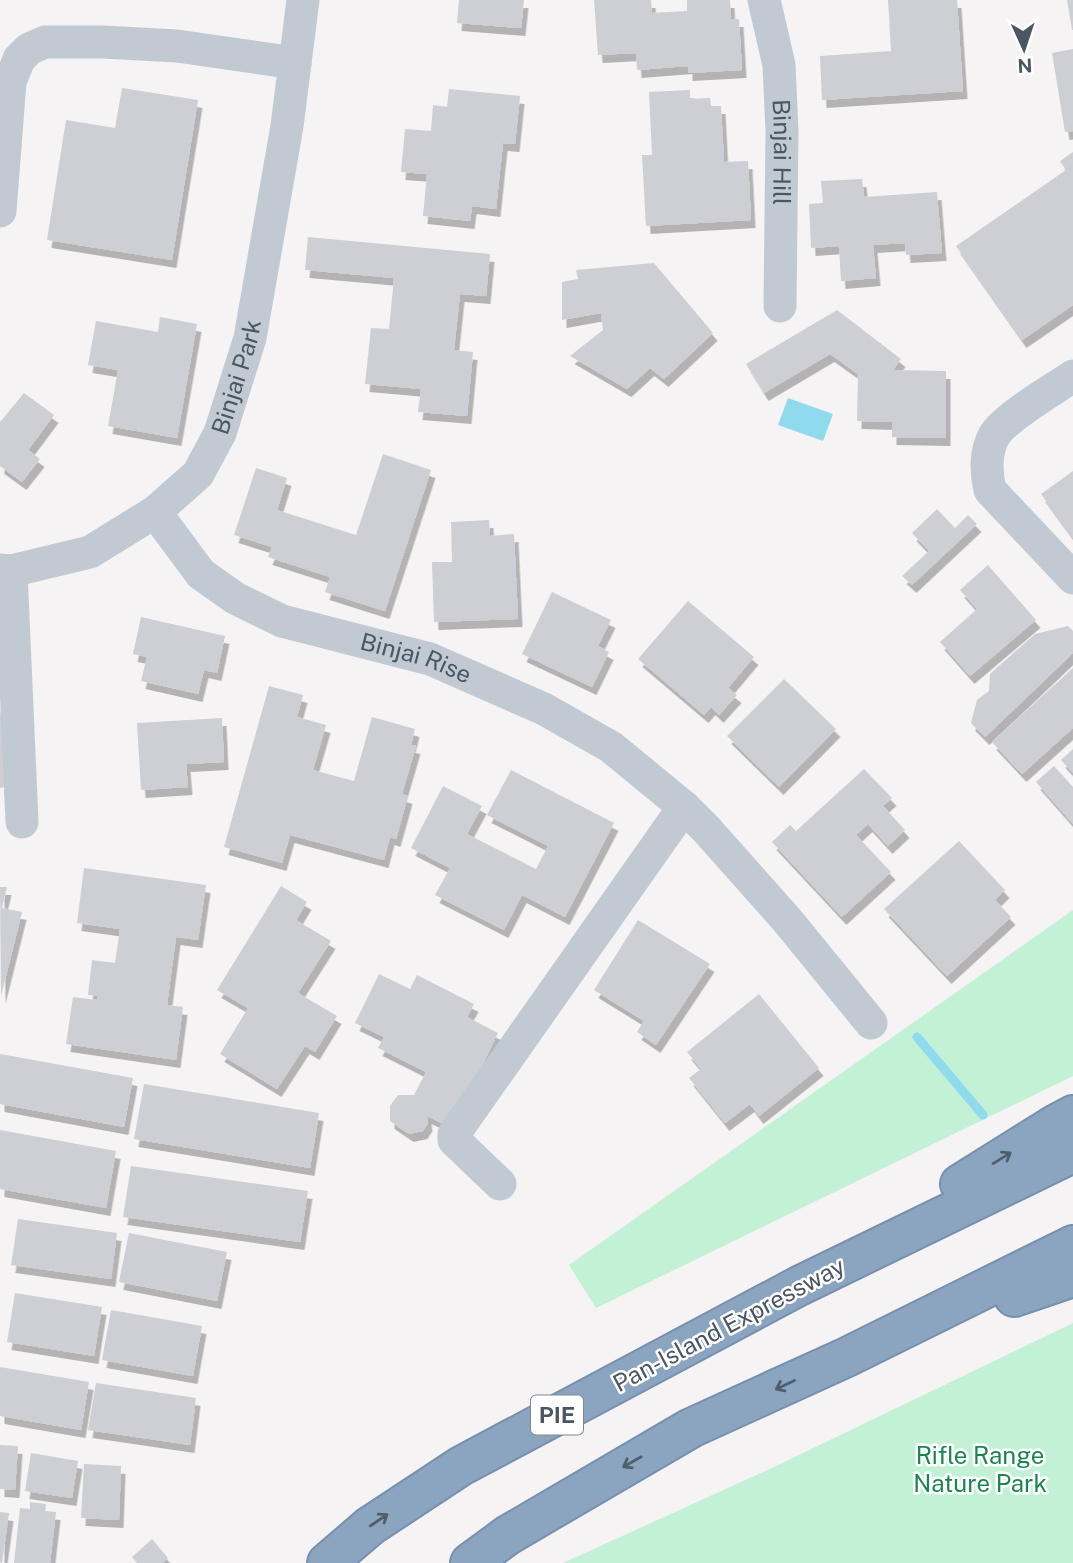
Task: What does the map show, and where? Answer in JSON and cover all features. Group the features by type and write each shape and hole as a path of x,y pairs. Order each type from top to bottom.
{"highway":[{"path":"799,1286 1073,1115"},
{"name":"Pan-Island Expressway","path":"327,1563 370,1526 461,1466 799,1286 1073,1153"},
{"path":"470,1563 508,1535 691,1428 847,1356 1073,1245"},
{"path":"847,1356 1073,1276"}],"street":[{"name":"Binjai Park","path":"22,822 6,570 90,552 155,512 198,474 224,421 250,338 287,126 303,0"},
{"name":"Binjai Hill","path":"764,0 779,65 782,131 780,306"},
{"path":"0,211 10,82 19,59 29,49 45,42 164,45 295,63"},
{"path":"1073,376 1001,427 990,446 987,471 990,490 1073,578"},
{"name":"Binjai Rise","path":"155,512 201,574 236,598 282,621 430,659 544,709 611,747 684,807 787,920 872,1023"},
{"path":"500,1184 454,1140 454,1134 684,807"}],"green space":[{"path":"1073,910 1073,1076 596,1308 569,1265"},
{"name":"Rifle Range Nature Park","path":"1073,1323 1073,1563 563,1563 776,1466"}],"water":[{"path":"788,398 833,414 823,441 778,425"}],"building":[{"path":"459,0 524,0 521,28 457,23"},
{"path":"594,0 651,0 652,13 687,11 687,0 730,0 731,19 739,19 742,70 688,73 688,66 637,70 636,53 598,55"},
{"path":"888,0 957,0 963,91 822,100 820,56 891,51"},
{"path":"1067,0 1073,0 1073,30 1072,30"},
{"path":"1073,49 1073,131 1065,132 1052,53"},
{"path":"122,88 198,100 172,260 47,240 66,120 115,128"},
{"path":"449,89 520,96 515,144 503,143 496,209 472,206 470,221 423,216 427,174 401,172 405,129 431,131 433,105 447,107"},
{"path":"690,90 690,99 710,98 711,106 721,106 724,162 748,161 751,220 646,226 642,155 652,155 649,92"},
{"path":"1073,152 1073,305 1022,340 956,246 1066,170 1060,161"},
{"path":"862,179 864,197 937,192 942,253 906,255 905,243 873,245 876,278 841,281 839,246 811,248 809,204 823,203 821,181"},
{"path":"308,237 490,254 486,296 460,294 454,350 473,352 467,416 418,412 421,389 365,384 371,328 389,329 394,278 305,270"},
{"path":"654,263 713,333 664,379 650,368 627,389 570,356 603,330 601,313 562,320 562,282 578,279 576,270"},
{"path":"837,310 901,359 893,370 946,371 946,438 892,437 892,422 857,421 858,374 830,354 764,393 746,364"},
{"path":"160,317 197,324 177,438 108,426 118,370 88,365 96,321 158,332"},
{"path":"24,393 54,415 28,450 40,459 22,482 0,466 0,422"},
{"path":"383,454 431,470 385,611 325,592 330,577 268,557 272,547 234,535 256,468 287,478 277,510 356,535"},
{"path":"1073,471 1073,538 1041,494"},
{"path":"937,509 955,528 968,515 977,524 912,585 902,576 929,551 912,533"},
{"path":"489,520 490,536 514,534 518,619 434,622 432,562 452,562 451,522"},
{"path":"988,565 1036,620 970,676 940,642 977,609 960,590"},
{"path":"552,592 611,620 598,646 609,652 592,687 522,654"},
{"path":"688,601 754,657 728,688 737,695 719,715 711,707 704,715 638,659"},
{"path":"141,617 225,636 217,673 204,670 198,694 141,681 147,657 133,654"},
{"path":"1068,626 1073,631 1073,653 985,737 971,723 977,700 989,691 990,674 1035,634"},
{"path":"1073,668 1073,728 1022,774 992,742"},
{"path":"784,679 836,729 779,787 727,736"},
{"path":"269,686 303,695 297,717 326,725 313,770 354,781 372,717 415,729 411,745 416,746 402,794 408,796 396,839 390,837 384,860 290,835 282,863 224,847"},
{"path":"0,709 12,786 0,788"},
{"path":"222,718 224,762 186,764 188,787 141,790 137,723"},
{"path":"1073,749 1073,773 1061,760"},
{"path":"1054,766 1073,787 1073,824 1036,782"},
{"path":"864,769 892,798 883,806 905,830 888,846 868,824 856,835 891,872 842,917 772,842 790,825 796,831"},
{"path":"511,770 614,823 565,917 522,895 504,930 435,895 450,868 411,848 443,786 482,806 467,834 536,869 548,846 487,815"},
{"path":"959,841 1005,890 995,900 1011,917 947,976 884,909"},
{"path":"84,868 206,885 198,940 176,937 167,1005 183,1007 176,1060 66,1044 73,997 97,1000 97,996 88,995 92,960 115,963 120,929 77,923"},
{"path":"281,886 307,902 296,920 331,941 298,993 337,1016 315,1052 305,1046 277,1089 220,1054 248,1008 217,990"},
{"path":"0,887 7,887 2,908 22,912 1,996"},
{"path":"638,920 710,964 656,1045 637,1032 644,1021 594,990"},
{"path":"379,974 410,989 417,975 474,1004 467,1017 498,1033 479,1072 446,1125 427,1116 428,1123 423,1131 409,1134 390,1121 390,1106 398,1095 414,1095 426,1072 378,1048 384,1037 355,1023"},
{"path":"759,994 819,1068 759,1116 750,1104 725,1123 689,1078 701,1069 687,1052"},
{"path":"0,1054 133,1078 124,1127 0,1104"},
{"path":"144,1084 319,1113 310,1168 134,1139"},
{"path":"0,1130 116,1151 106,1208 0,1189"},
{"path":"131,1166 308,1191 300,1242 123,1217"},
{"path":"18,1219 117,1233 111,1279 11,1265"},
{"path":"129,1233 227,1252 217,1301 119,1282"},
{"path":"15,1293 102,1307 94,1356 7,1342"},
{"path":"111,1310 202,1326 193,1376 102,1360"},
{"path":"0,1367 89,1382 81,1430 0,1416"},
{"path":"96,1383 196,1398 190,1445 88,1430"},
{"path":"0,1445 18,1446 15,1490 0,1489"},
{"path":"31,1453 78,1461 72,1498 25,1491"},
{"path":"84,1464 121,1466 119,1520 81,1518"},
{"path":"30,1502 46,1504 45,1511 56,1512 50,1563 14,1563 20,1508 30,1509"},
{"path":"0,1512 9,1513 2,1563 0,1562"},
{"path":"152,1539 168,1558 162,1563 137,1563 132,1557"}],"waterway":[{"path":"917,1037 983,1115"}]}
